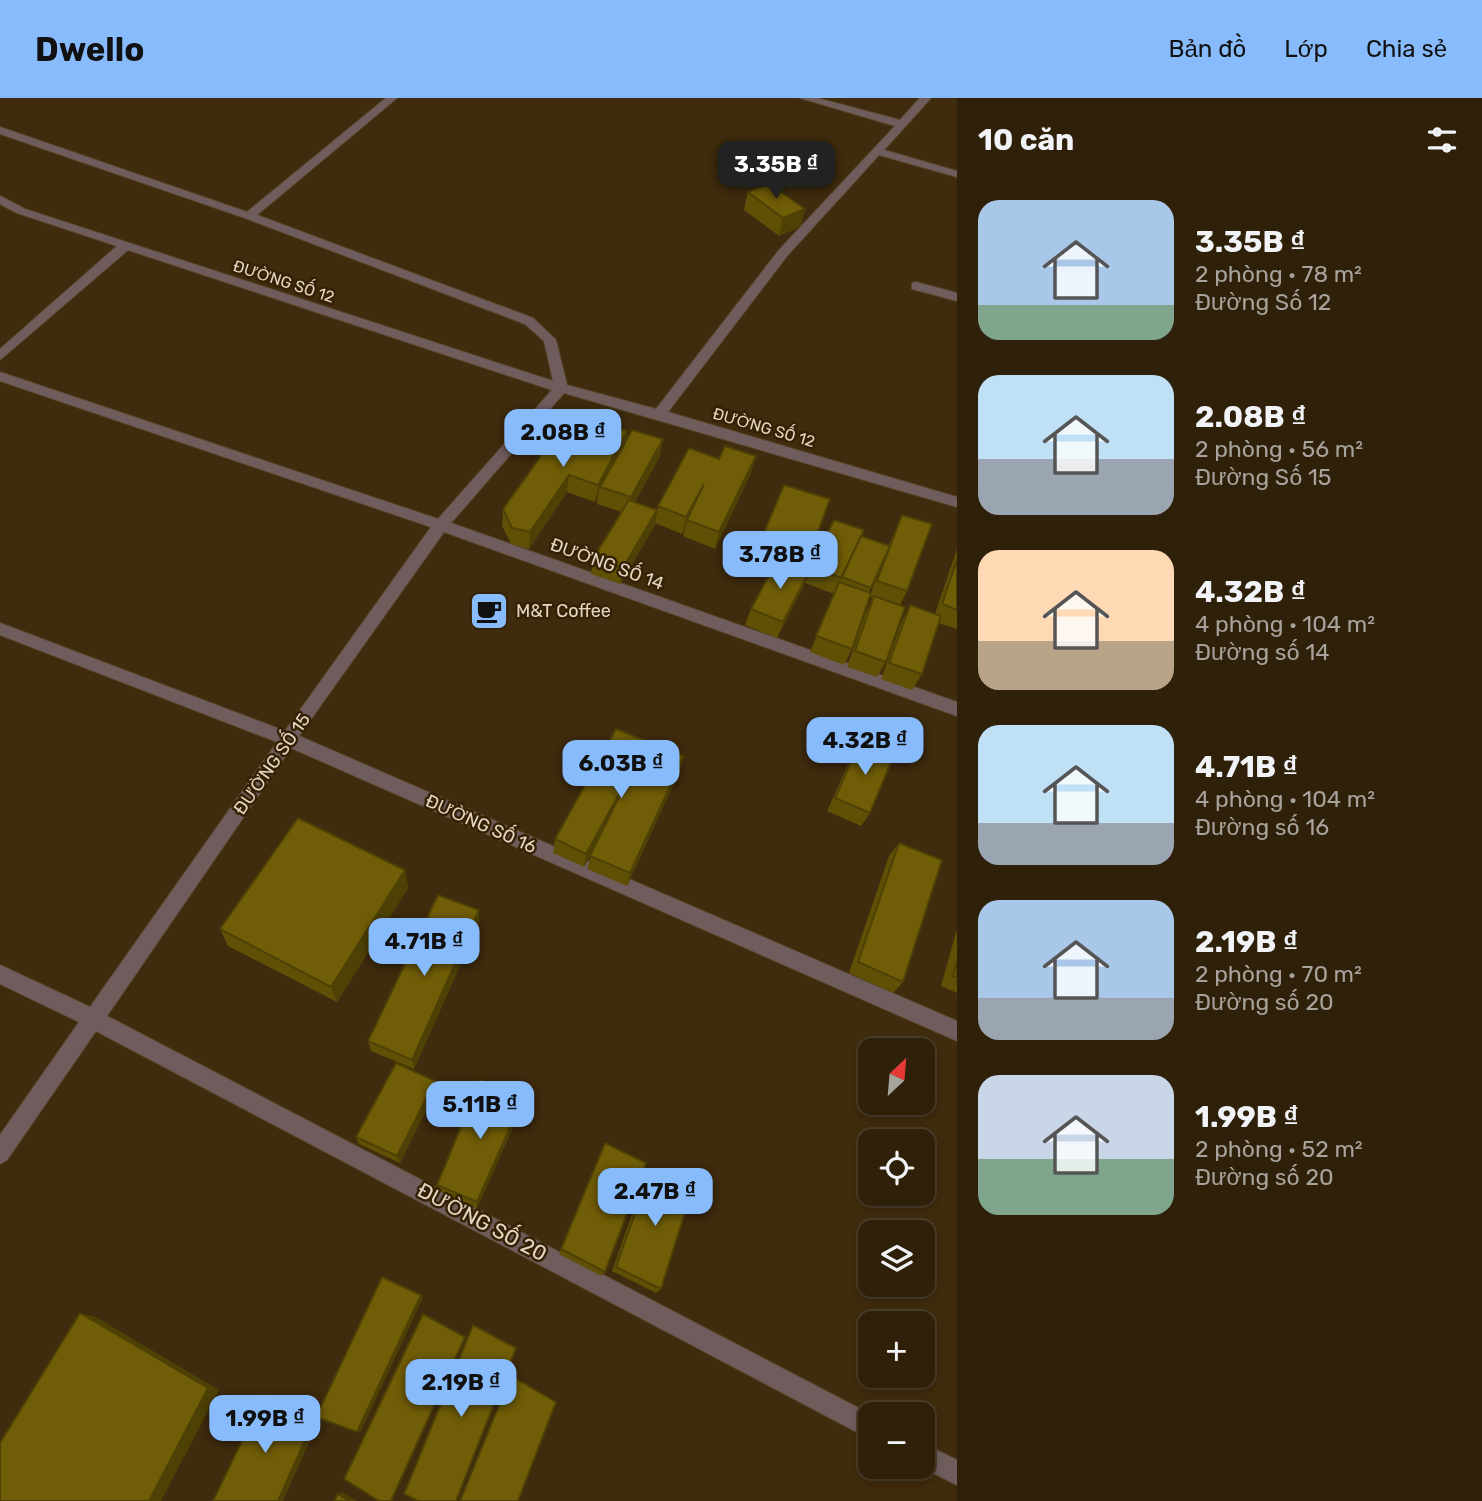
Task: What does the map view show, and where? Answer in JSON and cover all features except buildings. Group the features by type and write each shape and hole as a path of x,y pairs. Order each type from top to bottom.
{"street":[{"path":"249,216 392,98"},
{"path":"805,98 901,124"},
{"path":"659,414 783,253 926,98"},
{"path":"0,130 249,216 529,321 550,340 561,388"},
{"path":"877,151 957,174"},
{"name":"ĐƯỜNG SỐ 12","path":"0,199 22,211 561,388 659,414 957,502"},
{"path":"0,209 22,211"},
{"path":"0,356 126,245"},
{"path":"916,286 957,297"},
{"name":"ĐƯỜNG SỐ 14","path":"0,376 442,525 957,709"},
{"name":"ĐƯỜNG SỐ 15","path":"0,1153 288,739 442,525 561,388"},
{"name":"ĐƯỜNG SỐ 16","path":"0,629 288,739 957,1031"},
{"name":"ĐƯỜNG SỐ 20","path":"0,974 93,1019 858,1421"},
{"path":"935,1462 957,1473"}],"place":[{"name":"M&T Coffee","path":"489,611"}]}
